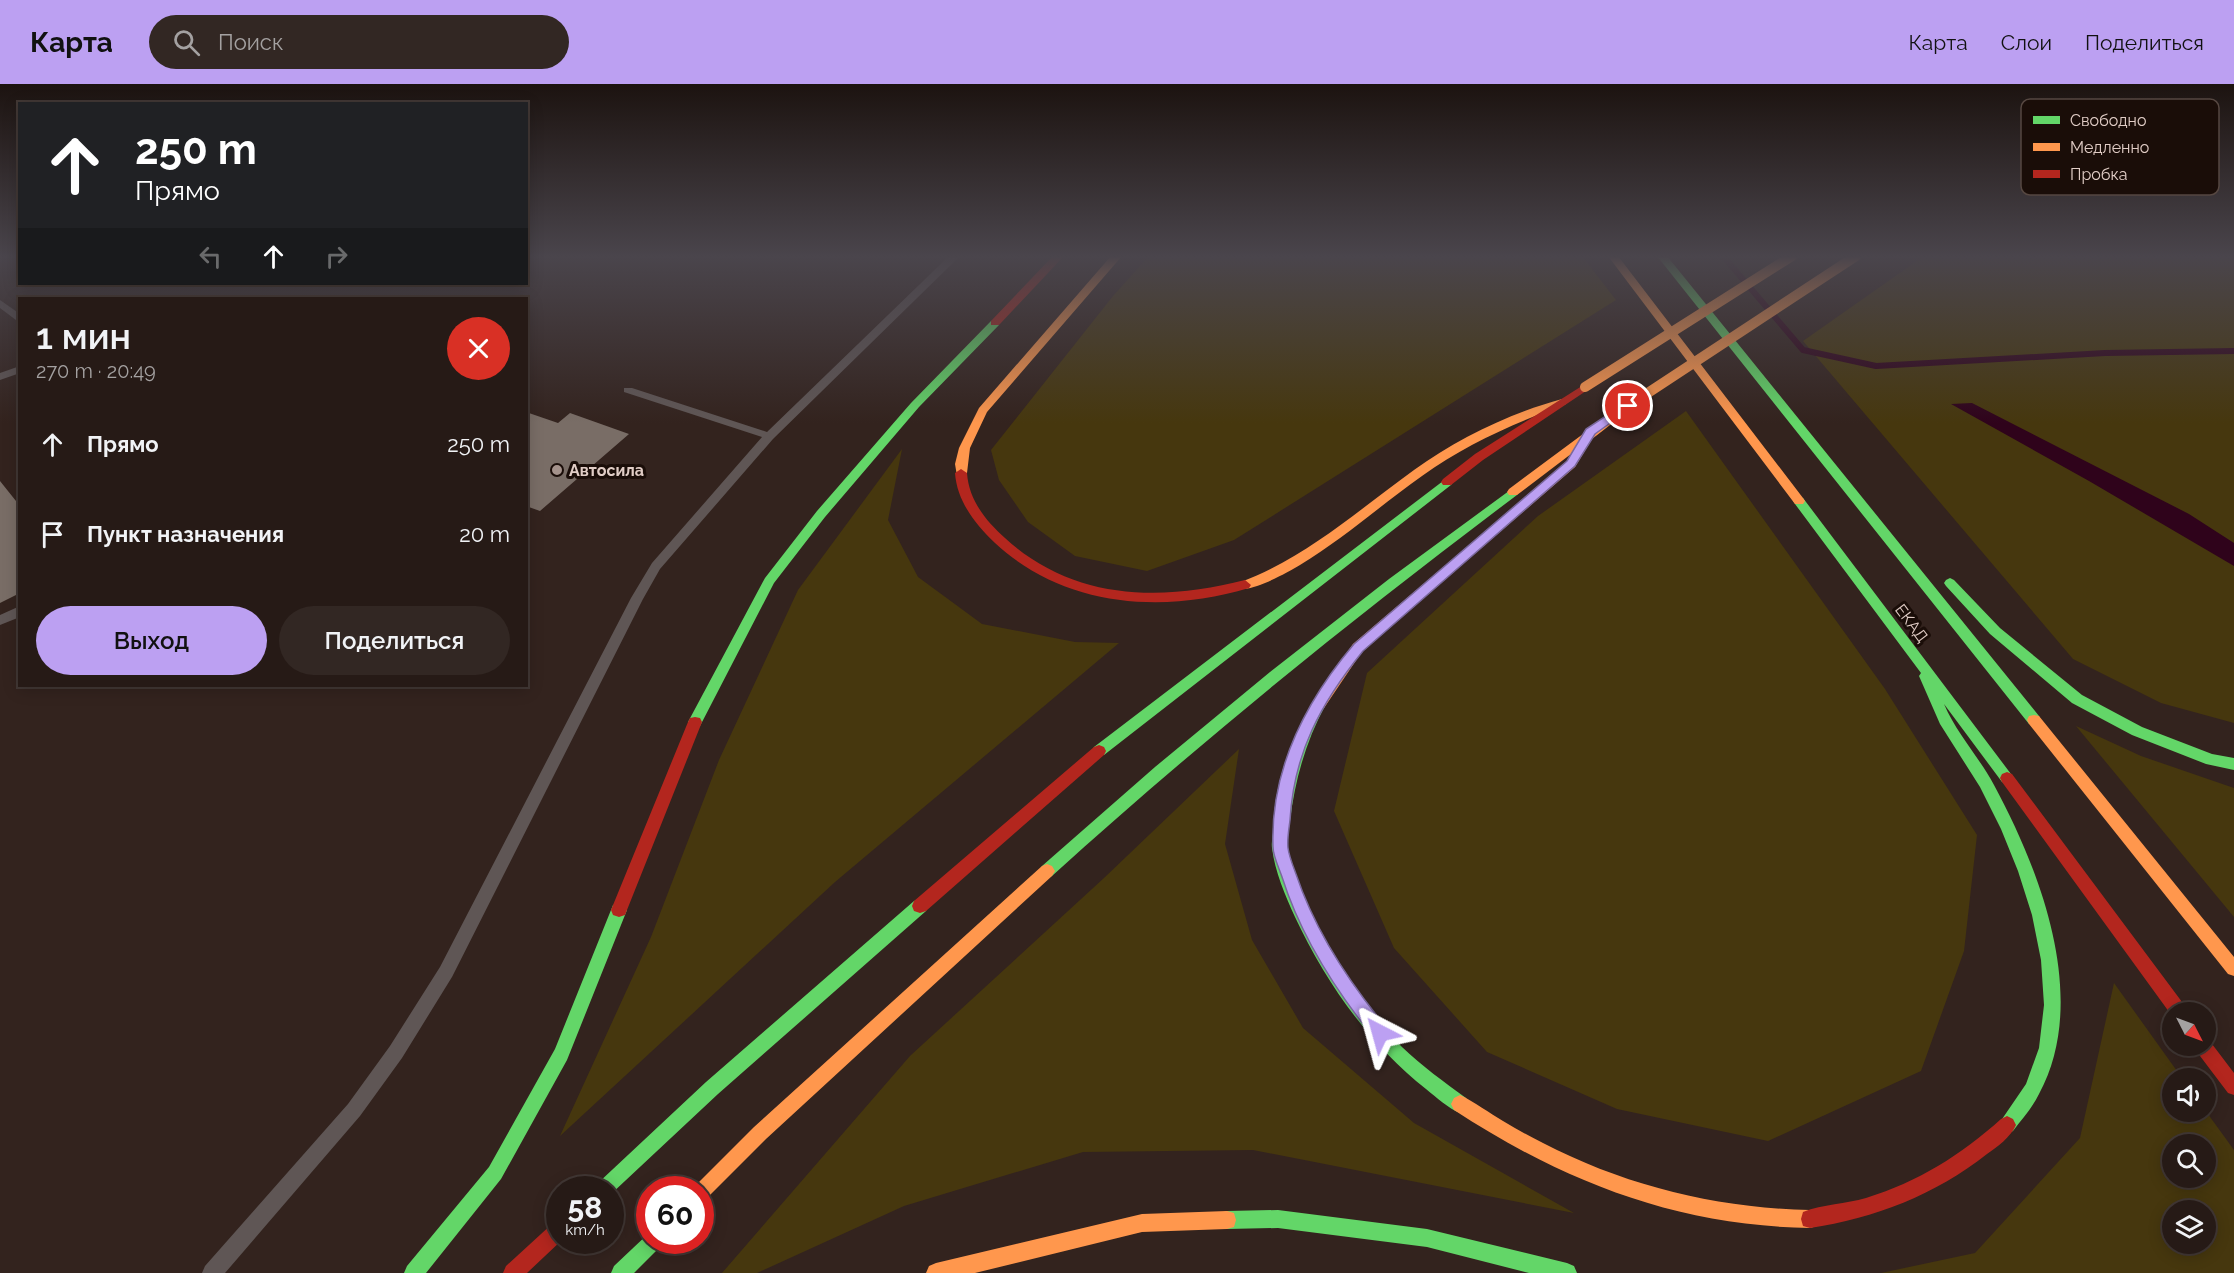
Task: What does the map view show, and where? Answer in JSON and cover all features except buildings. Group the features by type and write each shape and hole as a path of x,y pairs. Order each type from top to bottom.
{"main road":[{"path":"414,1273 495,1173 561,1054 692,728 768,581 821,514 915,405 1005,311"},
{"path":"1069,311 983,410 966,434 958,466 973,511 999,542 1036,568 1082,589 1140,597 1171,597 1207,595 1242,587 1288,566 1466,442 1512,420 1562,402"},
{"name":"ЕКАД","path":"1655,311 1922,663 2172,1002"},
{"path":"618,1176 712,1089 1075,770 1479,457 1704,311"},
{"name":"ЕКАД","path":"1707,311 2234,969"},
{"path":"714,1179 760,1133 1123,802 1396,578 1590,432 1772,311"},
{"path":"1590,432 1571,464 1358,647 1334,676 1311,714 1294,755 1284,796 1280,848 1295,894 1314,936 1351,996 1395,1051 1445,1092 1498,1129 1580,1169 1669,1201 1735,1215 1808,1219 1870,1206 1927,1184 1978,1156 2021,1110 2044,1061 2054,1012 2050,958 2034,894 2016,849 1988,789 1940,713 1922,663"},
{"path":"1810,440 1886,513"},
{"path":"1941,572 1995,631 2077,699 2137,730 2211,760 2234,764"},
{"path":"2210,1056 2234,1088"},
{"path":"936,1273 1142,1223 1278,1219 1427,1238 1567,1273"},
{"path":"513,1273 546,1243"},
{"path":"621,1273 639,1254"}],"lane":[{"path":"212,1273 354,1110 396,1052 447,972 631,609 656,566 770,436 899,311"},
{"path":"0,377 18,370"},
{"path":"628,390 770,436"},
{"path":"0,620 18,612"}],"shaded area":[{"path":"1101,311 1598,311 1234,540 1147,571 1075,556 1028,522 999,480 991,450"},
{"path":"1845,311 2234,311 2234,723 2161,703 2073,659 1803,341"},
{"path":"1972,403 2189,514 2234,543 2234,566 1951,404"},
{"path":"1686,411 1885,689 1977,835 1964,951 1921,1071 1768,1141 1617,1109 1487,1052 1394,948 1334,811 1367,673 1538,516"},
{"path":"902,449 888,520 918,577 982,624 1075,642 1119,643 835,882 560,1136 651,937 719,760 798,590"},
{"path":"2076,726 2141,756 2234,788 2234,917"},
{"path":"1239,749 1225,844 1252,940 1303,1028 1414,1123 1574,1213 1253,1150 1083,1152 904,1206 757,1273 722,1273 910,1056 1104,878"},
{"path":"2114,983 2162,1050 2162,1056 2166,1056 2175,1068 2162,1068 2162,1122 2214,1122 2234,1150 2234,1273 1881,1273 1975,1253 2080,1138"}],"waterway":[{"path":"1770,311 1803,350 1876,366 2105,353 2234,351"}],"traffic: fast":[{"path":"1706,311 2034,720"},
{"path":"695,722 769,581 821,514 915,405 995,323"},
{"path":"1099,751 1447,482"},
{"path":"1047,871 1217,723 1393,582 1513,492"},
{"path":"1799,501 2007,778"},
{"path":"1950,583 1995,631 2077,699 2137,731 2211,760 2234,764"},
{"path":"1926,676 1944,720 1985,783 2009,829 2040,915 2050,960 2053,1005 2048,1048 2033,1089 2007,1125"},
{"path":"1319,704 1300,744 1288,786 1280,840 1285,872 1308,927 1342,985 1361,1011 1396,1052 1460,1104"},
{"path":"618,1176 712,1088 920,906"},
{"path":"414,1273 495,1173 561,1054 619,910"},
{"path":"1227,1220 1278,1219 1427,1238 1567,1273"},
{"path":"621,1273 639,1254"}],"traffic: slow":[{"path":"961,473 964,448 983,410 1069,311"},
{"path":"1655,311 1799,501"},
{"path":"1585,387 1704,311"},
{"path":"1628,406 1772,311"},
{"path":"1245,585 1269,576 1314,551 1418,473 1452,451 1505,424 1562,402"},
{"path":"1513,492 1628,406"},
{"path":"1319,704 1358,647 1571,464 1590,432"},
{"path":"2034,720 2234,969"},
{"path":"714,1179 760,1133 1047,871"},
{"path":"1460,1104 1537,1150 1627,1188 1673,1202 1720,1212 1766,1218 1810,1219"},
{"path":"936,1273 1142,1223 1227,1220"}],"traffic: jam":[{"path":"995,323 1006,311"},
{"path":"1447,482 1479,457 1585,387"},
{"path":"961,473 966,496 989,530 1015,554 1043,572 1075,586 1108,594 1142,598 1177,598 1212,594 1245,585"},
{"path":"619,910 695,722"},
{"path":"920,906 1099,751"},
{"path":"2007,778 2172,1002"},
{"path":"2211,1056 2234,1087"},
{"path":"1810,1219 1864,1208 1917,1188 1965,1160 2007,1125"},
{"path":"513,1273 546,1243"}],"place":[{"name":"Автосила","path":"557,470"}],"route":[{"path":"1380,1033 1351,996 1314,936 1295,894 1280,848 1284,796 1294,755 1311,714 1334,676 1358,647 1503,520 1571,464 1590,432 1628,406"}]}
